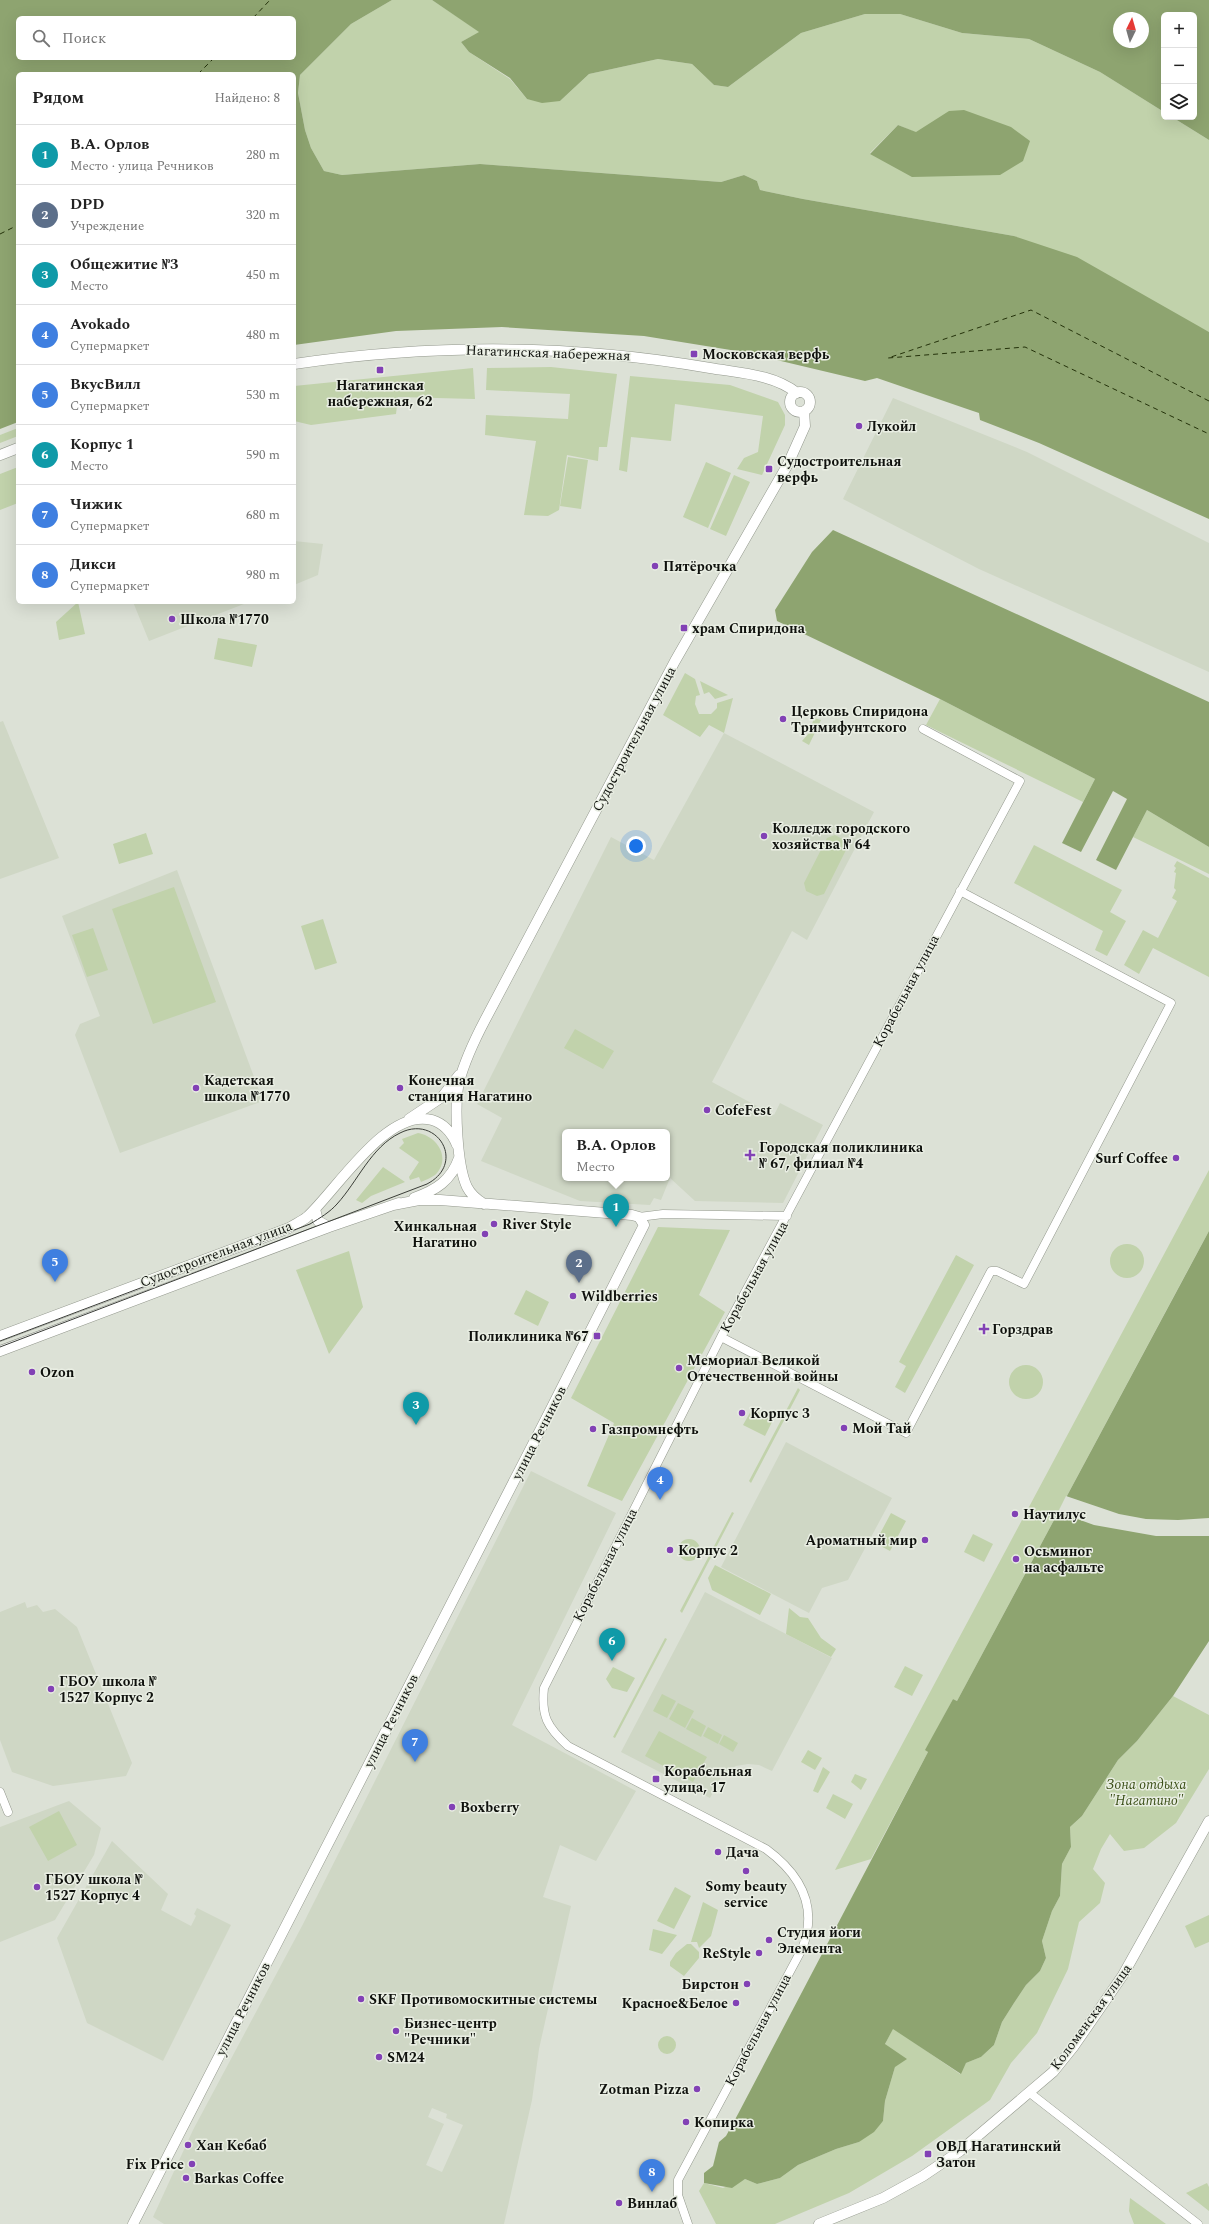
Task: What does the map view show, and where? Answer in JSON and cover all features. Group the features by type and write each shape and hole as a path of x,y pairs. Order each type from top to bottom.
{"street":[{"name":"Нагатинская набережная","path":"296,364 380,354 458,350 577,353 644,358 743,374 777,382 797,393"},
{"name":"Судостроительная улица","path":"463,1068 484,1020 675,661 788,464 805,426 804,411 798,411 791,405 791,399 797,393"},
{"path":"0,456 16,449"},
{"name":"Корабельная улица","path":"688,2224 678,2195 678,2180 802,1949 808,1928 806,1899 793,1873 780,1859 766,1849 568,1746 553,1732 545,1718 542,1703 544,1688 721,1337 787,1216 832,1128 1020,781 924,729"},
{"path":"721,1337 906,1433 991,1271 998,1270 1024,1284 1171,1003 960,891"},
{"path":"404,1122 442,1097 450,1089 463,1068"},
{"path":"393,1205 441,1186 456,1169 459,1153 458,1096 463,1068"},
{"name":"Судостроительная улица","path":"0,1336 289,1228 306,1218 315,1209 359,1157 384,1136 404,1122 426,1119 447,1128 454,1136 459,1153"},
{"path":"459,1153 467,1188 474,1198 485,1204"},
{"path":"393,1205 419,1200 440,1200 639,1217 663,1214 787,1216"},
{"name":"Судостроительная улица","path":"0,1351 330,1227 393,1205"},
{"path":"315,1209 318,1221 330,1227"},
{"name":"улица Речников","path":"133,2224 642,1230 644,1225 639,1217"},
{"path":"0,1792 8,1812"},
{"name":"Коломенская улица","path":"819,2224 883,2198 923,2176 960,2151 1053,2072 1074,2046 1123,1975 1209,1821"},
{"path":"1030,2093 1198,2224"}],"shaded area":[{"path":"0,0 392,0 351,24 300,75 298,93 305,130 311,148 324,171 342,175 480,164 721,182 744,175 757,181 760,190 1014,236 1077,257 1209,332 1209,519 1039,443 980,420 979,413 877,378 865,381 743,352 644,336 502,327 396,331 296,345 296,72 16,72 16,423 0,429"},
{"path":"432,0 1209,0 1209,140 1177,120 1197,120 1197,12 1161,12 1161,110 1100,72 1029,39 962,33 900,14 865,14 801,33 728,87 714,85 692,64 658,59 589,74 560,101 542,103 527,99 510,78 469,52 461,42 479,32"},
{"path":"964,110 1011,127 1030,141 1023,161 1000,175 912,177 870,154 898,125 916,132 949,111"},
{"path":"893,398 1027,452 1209,543 1209,672 979,569 843,499"},
{"path":"833,530 1209,702 1209,847 1147,810 1116,870 1096,860 1127,799 1113,791 1081,852 1062,843 1095,779 940,699 777,621 775,610 812,552"},
{"name":"Школа №1770","path":"296,541 323,544 318,575 296,584"},
{"name":"Школа №1770","path":"134,604 244,604 149,641"},
{"path":"3,721 59,858 0,879 0,722"},
{"path":"724,733 874,812 807,940 792,931 712,1082 774,1115 780,1103 823,1125 783,1203 695,1201 670,1178 670,1129 562,1129 562,1181 669,1181 661,1200 654,1198 650,1205 580,1201 481,1161 502,1118 477,1104 611,837 654,860"},
{"path":"177,870 263,1101 120,1153 75,1035 80,1024 100,1016 62,916"},
{"path":"1209,1231 1209,1641 1173,1696 1137,1741 1118,1760 1082,1816 1070,1827 1071,1847 1062,1864 1060,1896 1052,1911 1042,1941 1046,1958 1040,1971 1026,1985 1002,2022 994,2045 981,2057 966,2063 961,2074 893,2029 885,2044 907,2059 895,2067 885,2101 883,2121 874,2132 859,2142 836,2149 798,2165 780,2178 757,2184 745,2179 732,2188 704,2183 704,2173 713,2166 719,2142 726,2136 738,2114 928,1752 925,1750 953,1699 957,1701"},
{"path":"786,1442 892,1498 848,1580 822,1588 809,1613 721,1567"},
{"path":"531,1471 616,1513 512,1725 636,1791 596,1861 560,1845 543,1897 571,1906 539,2049 532,2100 504,2224 164,2224 153,2217 193,2130 302,1926","holes":["432,2108 447,2114 446,2118 463,2125 442,2172 426,2165 444,2124 428,2117"]},
{"path":"705,1592 832,1658 772,1771 759,1765 748,1764 736,1766 722,1775 710,1798 621,1752"},
{"name":"ГБОУ школа № 1527 Корпус 2","path":"25,1602 27,1608 37,1605 43,1612 55,1609 77,1627 132,1763 126,1776 53,1786 12,1772 0,1740 0,1612"},
{"name":"ГБОУ школа № 1527 Корпус 4","path":"69,1801 101,1828 94,1855 55,1920 0,1942 0,1827"},
{"path":"112,1841 168,1894 161,1910 191,1926 196,1916 194,1914 197,1908 231,1925 163,2061 87,2023 57,1938"}],"green space":[{"path":"392,0 432,0 480,32 461,42 469,52 510,79 527,99 560,101 589,74 658,59 692,64 714,85 728,87 801,33 865,14 900,14 962,33 1029,39 1100,72 1161,110 1161,120 1177,120 1209,140 1209,332 1014,236 760,190 757,181 744,175 721,182 480,164 342,175 324,171 311,148 305,130 298,93 300,75 351,24","holes":["898,125 915,132 870,154"]},
{"path":"551,367 617,374 607,447 599,447 598,461 567,455 559,510 548,516 524,515 536,441 485,435 486,415 568,419 570,394 486,390 487,368"},
{"path":"473,368 475,399 398,397 396,414 311,425 296,421 296,386"},
{"path":"630,376 730,385 778,402 785,415 785,425 762,475 737,469 744,458 758,452 763,416 675,404 671,441 631,437 627,472 619,470"},
{"path":"16,429 16,437 0,443 0,435"},
{"path":"568,457 588,460 581,509 560,506"},
{"path":"706,462 731,473 708,528 683,517"},
{"path":"16,468 16,504 0,510 0,474"},
{"path":"734,475 750,482 726,536 710,529"},
{"path":"76,604 78,604 85,634 59,640 56,622"},
{"path":"218,638 257,645 252,667 214,659"},
{"path":"685,673 695,679 700,695 696,696 695,704 699,714 711,714 717,708 717,703 733,698 724,733 709,725 700,737 663,715"},
{"path":"700,681 728,695 715,699 709,692 704,694"},
{"path":"940,699 1095,779 1083,802 926,725"},
{"path":"814,718 821,720 809,745 802,741 809,733"},
{"path":"1147,810 1209,847 1209,874 1133,837"},
{"path":"146,833 153,854 119,864 113,844"},
{"path":"835,835 846,841 847,848 824,894 817,896 806,891 804,883 827,838"},
{"path":"1034,845 1122,890 1110,912 1126,921 1107,956 1095,950 1103,931 1014,883"},
{"path":"1177,861 1209,878 1209,977 1153,948 1139,974 1124,965 1143,930 1158,938 1177,901 1172,898 1176,890 1174,888 1176,873 1174,872 1176,868 1174,866"},
{"path":"174,887 216,1002 153,1024 112,909"},
{"path":"323,919 337,963 315,970 301,926"},
{"path":"93,928 108,970 87,977 72,935"},
{"path":"575,1029 614,1051 603,1069 564,1048"},
{"path":"418,1133 431,1138 440,1149 442,1155 440,1168 435,1175 421,1182 419,1177 410,1180 409,1177 419,1162 399,1148 404,1143 402,1139"},
{"path":"383,1167 405,1182 371,1196 362,1203 356,1200"},
{"path":"1209,1170 1209,1231 957,1701 953,1699 926,1750 928,1752 871,1859 835,1870"},
{"path":"658,1227 730,1230 699,1295 725,1312 622,1501 587,1486 614,1423 571,1398"},
{"path":"1124,1244 1130,1244 1134,1245 1141,1251 1144,1261 1143,1268 1137,1275 1130,1278 1124,1278 1120,1277 1113,1271 1110,1264 1110,1258 1111,1254 1117,1247"},
{"path":"349,1251 363,1307 329,1354 296,1270"},
{"path":"956,1255 974,1265 905,1393 895,1387 906,1366 899,1362"},
{"path":"526,1290 549,1302 538,1326 514,1314"},
{"path":"1023,1365 1029,1365 1033,1366 1040,1372 1043,1382 1042,1389 1036,1396 1029,1399 1023,1399 1019,1398 1012,1392 1009,1385 1009,1379 1010,1375 1016,1368"},
{"path":"798,1388 800,1390 751,1483 749,1481"},
{"path":"752,1409 773,1420 765,1436 743,1425"},
{"path":"732,1512 734,1513 682,1613 680,1611"},
{"path":"891,1513 906,1521 890,1551 875,1543"},
{"path":"973,1534 993,1544 984,1562 964,1552"},
{"path":"689,1539 697,1542 700,1550 697,1558 689,1561 681,1558 678,1550 681,1542"},
{"path":"715,1565 771,1594 760,1615 712,1590 708,1578"},
{"path":"789,1608 800,1617 808,1618 821,1638 836,1649 831,1657 786,1634"},
{"path":"665,1638 667,1639 615,1738 613,1737"},
{"path":"905,1666 923,1675 912,1696 894,1687"},
{"path":"613,1667 635,1678 627,1692 612,1688 606,1679"},
{"path":"662,1694 676,1701 667,1718 653,1711"},
{"name":"Зона отдыха \"Нагатино\"","path":"1173,1696 1209,1715 1209,1769 1176,1823 1144,1848 1124,1851 1110,1834 1101,1849 1093,1869 1105,1883 1100,1903 1079,1922 1068,1969 1037,2033 1011,2063 990,2100 912,2156 849,2193 775,2224 716,2224 699,2191 704,2183 723,2188 745,2179 757,2184 780,2178 798,2165 836,2149 859,2142 883,2121 885,2101 895,2067 885,2044 893,2028 960,2074 966,2063 981,2057 994,2045 1002,2022 1026,1985 1040,1971 1046,1958 1042,1941 1052,1911 1060,1896 1062,1864 1071,1847 1070,1827 1082,1816 1118,1760 1137,1741"},
{"path":"678,1703 694,1711 685,1728 669,1719"},
{"path":"692,1718 706,1726 701,1737 686,1729"},
{"path":"708,1727 722,1735 718,1744 703,1736"},
{"path":"659,1731 707,1757 693,1782 645,1756"},
{"path":"724,1735 738,1743 733,1752 719,1744"},
{"path":"808,1750 822,1758 815,1770 801,1762"},
{"path":"823,1767 830,1772 818,1793 813,1791"},
{"path":"855,1774 867,1779 861,1790 851,1782"},
{"path":"833,1794 853,1804 845,1819 826,1808"},
{"path":"59,1811 77,1845 48,1861 29,1827"},
{"path":"675,1887 691,1896 674,1929 657,1921"},
{"path":"703,1902 718,1910 711,1936 699,1948 697,1942 691,1942"},
{"path":"1209,1915 1209,1942 1195,1948 1185,1926"},
{"path":"653,1929 677,1935 662,1954 649,1950"},
{"path":"687,1944 691,1944 699,1952 699,1958 684,1976 670,1966 670,1962 676,1953"},
{"path":"667,2036 673,2039 676,2045 673,2051 667,2054 661,2051 658,2045 661,2039"},
{"path":"1207,2183 1209,2187 1209,2211 1186,2193"},
{"path":"1130,2198 1166,2224 1134,2224 1129,2211"}],"pier":[{"path":"1066,1496 1119,1514 1146,1519 1178,1520 1209,1518 1209,1536 1156,1536 1094,1525 1058,1512"}],"ferry route":[{"path":"255,16 270,0"},
{"path":"200,72 212,60"},
{"path":"0,234 16,226"},
{"path":"1209,401 1031,310 888,358 1025,347 1209,434"}],"tram line":[{"path":"0,1341 310,1224 325,1215 334,1207 345,1195 381,1147 400,1133 413,1129 425,1130 435,1135 442,1144 446,1154 445,1164 439,1175 427,1184 0,1347"}],"place":[{"name":"Московская верфь","path":"694,354"},
{"name":"Нагатинская набережная, 62","path":"380,370"},
{"name":"Лукойл","path":"859,426"},
{"name":"Судостроительная верфь","path":"769,469"},
{"name":"Пятёрочка","path":"655,566"},
{"name":"Школа №1770","path":"172,619"},
{"name":"храм Спиридона","path":"684,628"},
{"name":"Церковь Спиридона Тримифунтского","path":"783,719"},
{"name":"Колледж городского хозяйства № 64","path":"764,836"},
{"name":"Кадетская школа №1770","path":"196,1088"},
{"name":"Конечная станция Нагатино","path":"400,1088"},
{"name":"CofeFest","path":"707,1110"},
{"name":"Городская поликлиника № 67, филиал №4","path":"750,1155"},
{"name":"Surf Coffee","path":"1176,1158"},
{"name":"River Style","path":"494,1224"},
{"name":"В.А. Орлов","path":"616,1227"},
{"name":"Хинкальная Нагатино","path":"485,1234"},
{"name":"ВкусВилл","path":"55,1282"},
{"name":"DPD","path":"579,1283"},
{"name":"Wildberries","path":"573,1296"},
{"name":"Горздрав","path":"984,1329"},
{"name":"Поликлиника №67","path":"597,1336"},
{"name":"Мемориал Великой Отечественной войны","path":"679,1368"},
{"name":"Ozon","path":"32,1372"},
{"name":"Корпус 3","path":"742,1413"},
{"name":"Общежитие №3","path":"416,1425"},
{"name":"Мой Тай","path":"844,1428"},
{"name":"Газпромнефть","path":"593,1429"},
{"name":"Avokado","path":"660,1500"},
{"name":"Наутилус","path":"1015,1514"},
{"name":"Ароматный мир","path":"925,1540"},
{"name":"Корпус 2","path":"670,1550"},
{"name":"Осьминог на асфальте","path":"1016,1559"},
{"name":"Корпус 1","path":"612,1661"},
{"name":"ГБОУ школа № 1527 Корпус 2","path":"51,1689"},
{"name":"Чижик","path":"415,1762"},
{"name":"Корабельная улица, 17","path":"656,1779"},
{"name":"Boxberry","path":"452,1807"},
{"name":"Дача","path":"718,1852"},
{"name":"Somy beauty service","path":"746,1871"},
{"name":"ГБОУ школа № 1527 Корпус 4","path":"37,1887"},
{"name":"Студия йоги Элемента","path":"769,1940"},
{"name":"ReStyle","path":"759,1953"},
{"name":"Бирстон","path":"747,1984"},
{"name":"SKF Противомоскитные системы","path":"361,1999"},
{"name":"Красное&Белое","path":"736,2003"},
{"name":"Бизнес-центр \"Речники\"","path":"396,2031"},
{"name":"SM24","path":"379,2057"},
{"name":"Zotman Pizza","path":"697,2089"},
{"name":"Копирка","path":"686,2122"},
{"name":"Хан Кебаб","path":"188,2145"},
{"name":"ОВД Нагатинский Затон","path":"928,2154"},
{"name":"Fix Price","path":"192,2164"},
{"name":"Barkas Coffee","path":"186,2178"},
{"name":"Дикси","path":"652,2192"},
{"name":"Винлаб","path":"619,2203"}]}
